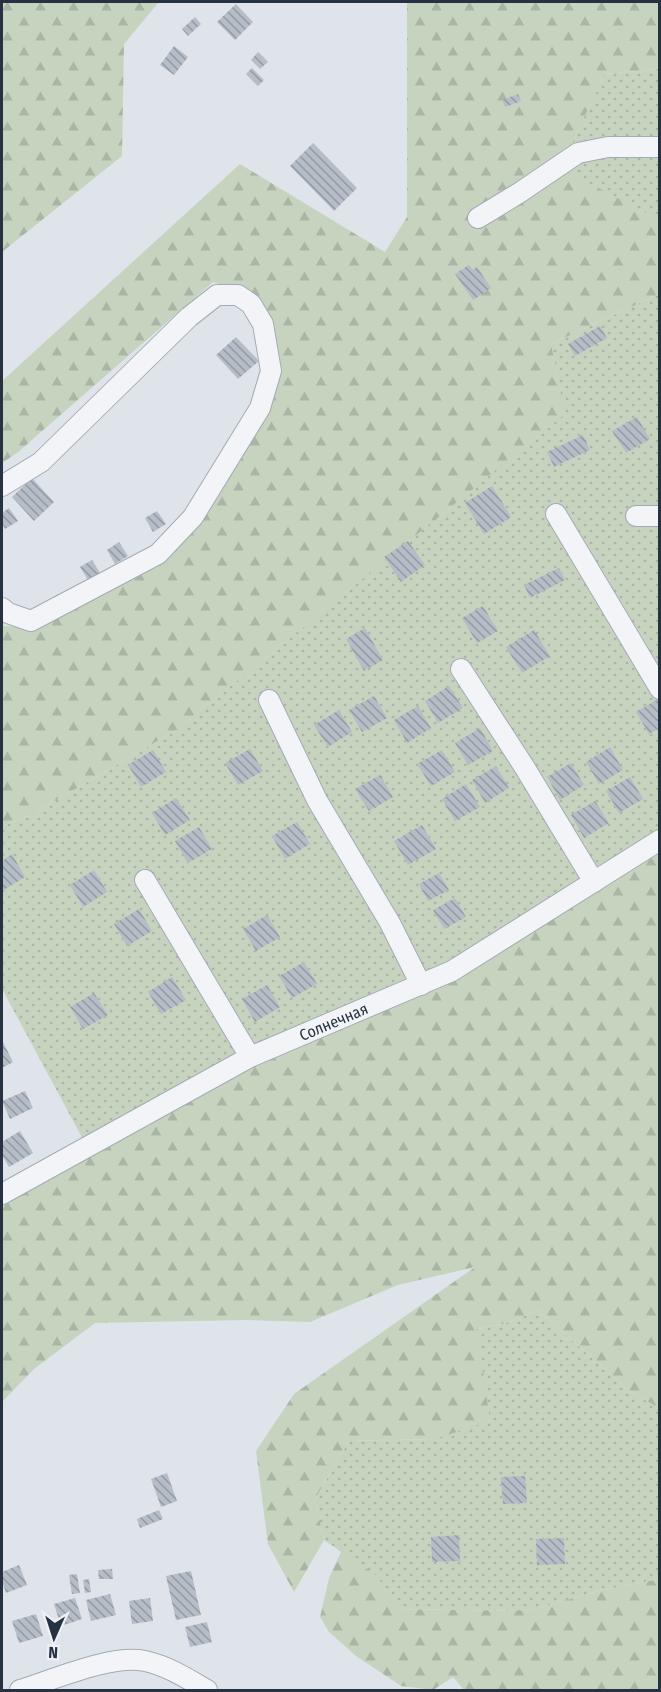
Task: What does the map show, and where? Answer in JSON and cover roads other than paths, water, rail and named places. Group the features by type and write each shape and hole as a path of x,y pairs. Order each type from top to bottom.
{"street":[{"path":"478,218 578,153 608,147 660,147"},
{"path":"2,486 41,462 189,317 217,295 238,294 251,304 263,324 271,370 260,408 193,517 158,554 31,621 8,613 2,608"},
{"path":"556,514 660,689"},
{"path":"636,516 660,516"},
{"path":"460,669 525,768 594,882"},
{"path":"269,700 317,800 390,923 421,985"},
{"name":"Солнечная","path":"2,1194 250,1058 452,971 660,840"},
{"path":"145,880 250,1058"},
{"path":"20,1690 118,1660 144,1661 177,1672 207,1690"}]}
